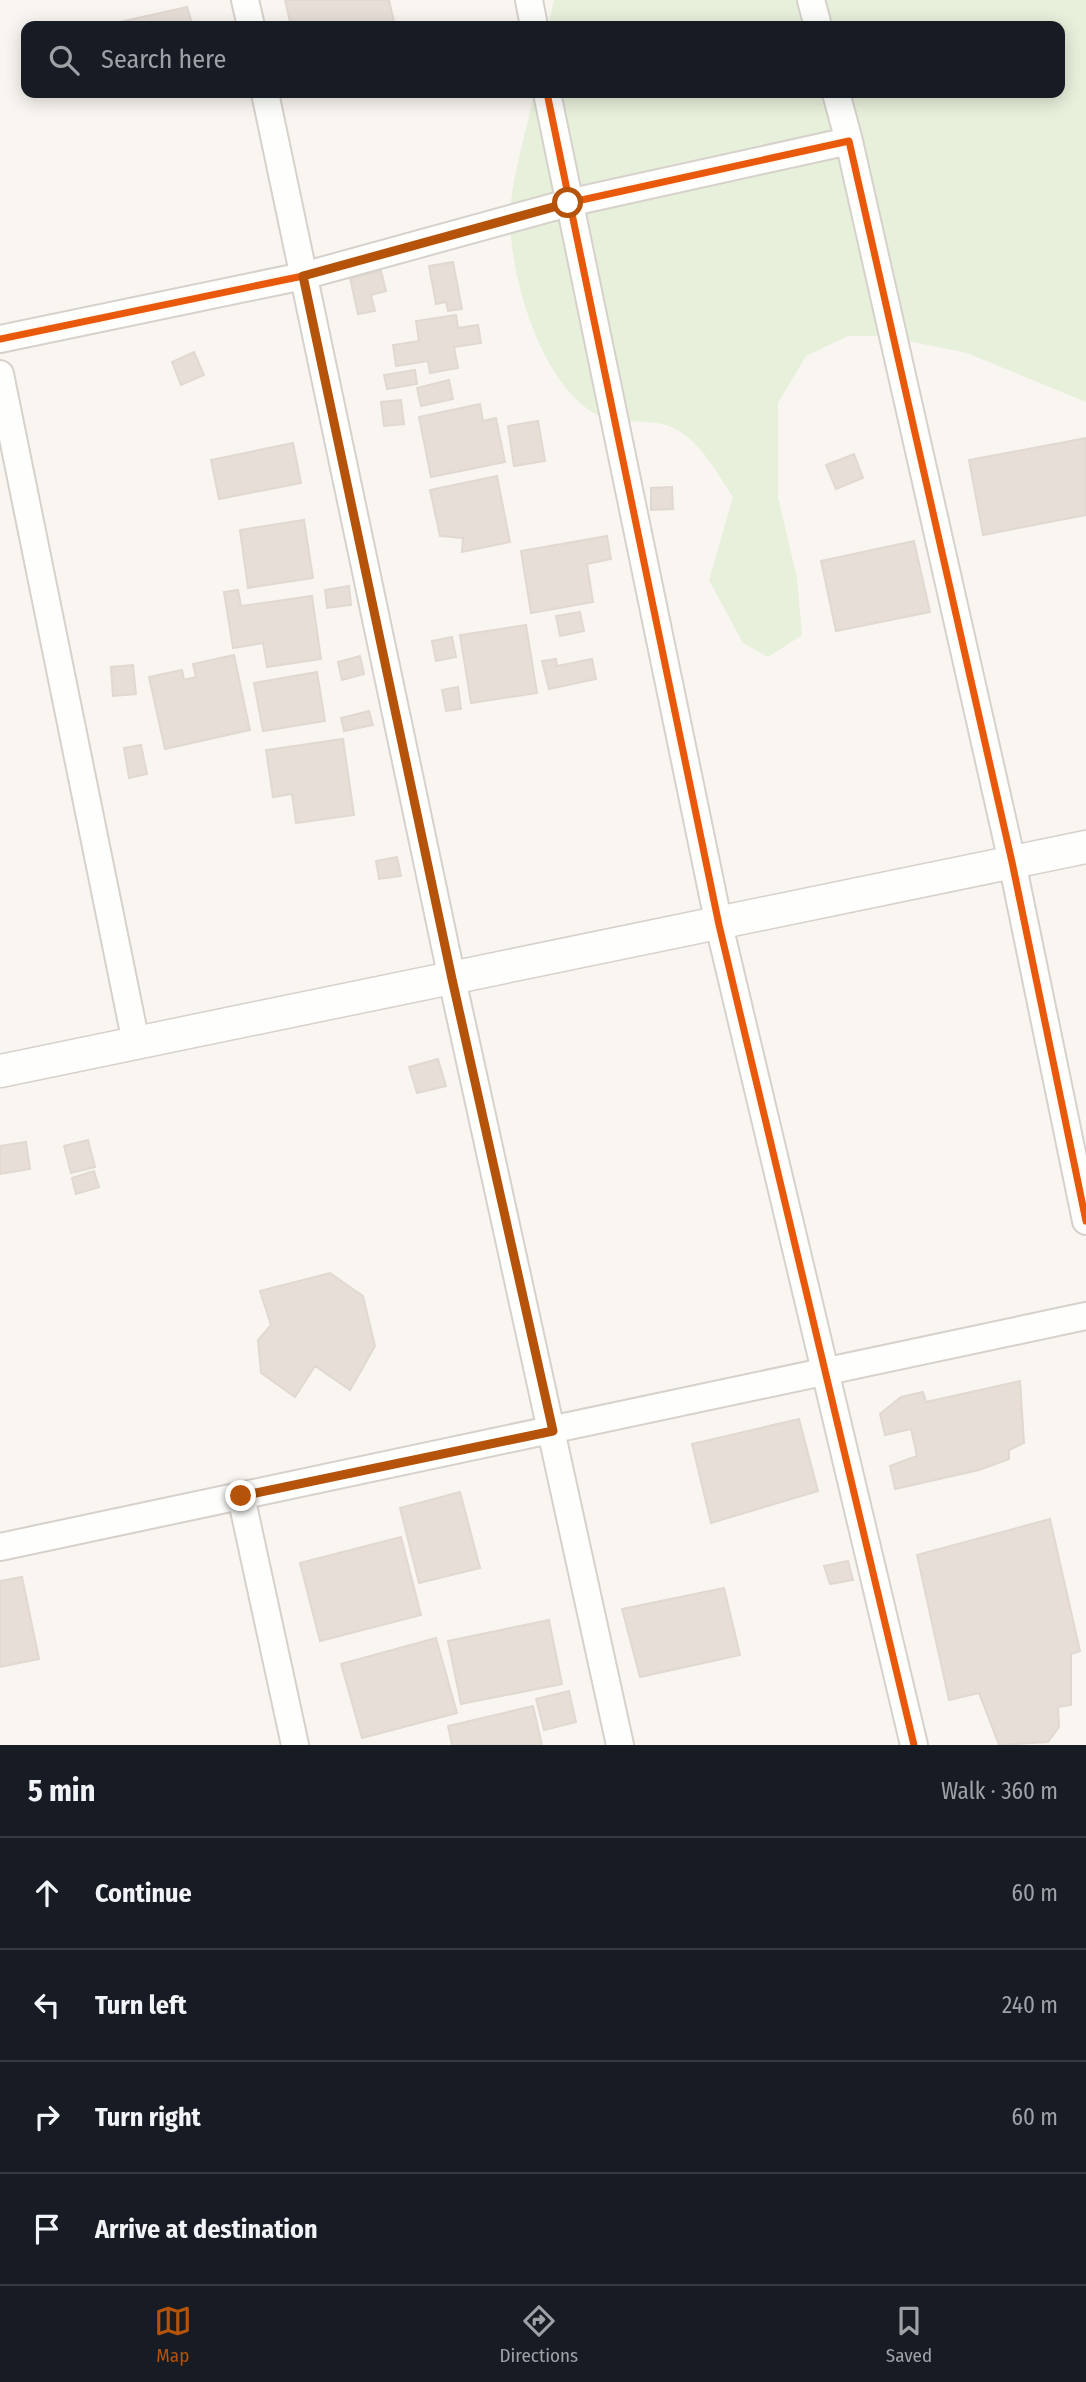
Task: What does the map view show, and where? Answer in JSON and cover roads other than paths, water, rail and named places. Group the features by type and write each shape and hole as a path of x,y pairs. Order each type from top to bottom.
{"street":[{"path":"245,0 250,21"},
{"path":"528,0 533,21"},
{"path":"811,0 817,21"},
{"path":"266,98 452,979 620,1745"},
{"path":"548,98 719,925 914,1745"},
{"path":"837,98 1012,862 1086,1221"},
{"path":"0,340 303,276 568,203 849,141"},
{"path":"0,374 136,1043"},
{"path":"0,1071 1086,848"},
{"path":"0,1547 1086,1316"},
{"path":"241,1496 295,1745"}]}
